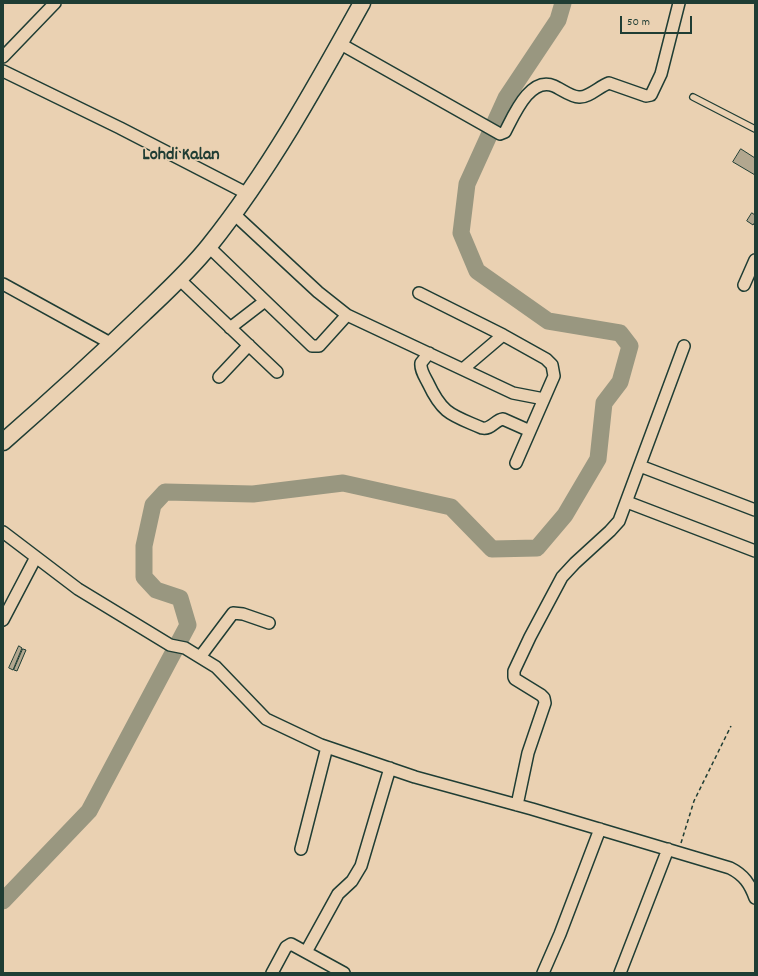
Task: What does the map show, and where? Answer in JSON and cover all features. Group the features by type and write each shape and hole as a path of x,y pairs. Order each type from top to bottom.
{"street":[{"path":"3,57 55,3"},
{"path":"339,43 500,134 503,133 526,96 541,84 548,84 580,97 610,83 646,96 651,95 663,68 679,3"},
{"path":"3,442 112,344 179,279 209,247 248,194 281,144 339,43 357,5"},
{"path":"3,71 120,128 248,194"},
{"path":"234,214 318,292 347,315 513,393 544,399"},
{"path":"209,247 310,344 314,346 319,346 347,315"},
{"path":"744,285 755,260"},
{"path":"179,279 277,372"},
{"path":"3,284 112,344"},
{"path":"420,293 503,335 546,359 552,365 554,376 516,462"},
{"path":"230,328 265,301"},
{"path":"463,369 503,335"},
{"path":"219,377 249,345"},
{"path":"517,805 528,753 545,700 541,695 515,679 514,672 530,637 562,577 620,521 684,346"},
{"path":"429,353 422,361 421,366 435,397 449,413 482,428 488,428 498,420 503,419 530,431"},
{"path":"640,466 755,510"},
{"path":"627,502 755,551"},
{"path":"3,532 78,589 170,645 185,648 216,667 266,719 284,729 415,777 673,850 730,868 740,873 748,881 755,898"},
{"path":"3,620 36,557"},
{"path":"200,657 233,613 243,614 269,623"},
{"path":"301,848 327,746"},
{"path":"306,952 338,894 352,881 357,873 390,768"},
{"path":"543,973 560,934 600,829"},
{"path":"620,973 673,850"},
{"path":"272,973 287,945 293,944 344,973"}],"lane":[{"path":"693,97 755,129"}],"path":[{"path":"673,850 689,818 694,800 731,726"}],"building":[{"path":"741,149 755,158 755,175 733,162"},
{"path":"752,213 755,215 755,222 753,225 747,221"},
{"path":"19,646 22,648 13,670 9,668"},
{"path":"23,649 26,650 17,671 14,670"}],"waterway":[{"path":"3,901 89,811 188,625 180,598 156,590 144,577 144,546 153,505 165,492 253,494 343,483 451,507 492,549 537,548 565,515 598,459 604,403 620,382 630,346 620,333 548,321 477,271 461,233 467,184 506,98 558,20 563,3"}],"district":[{"name":"Lohdi Kalan","path":"181,157"}]}
